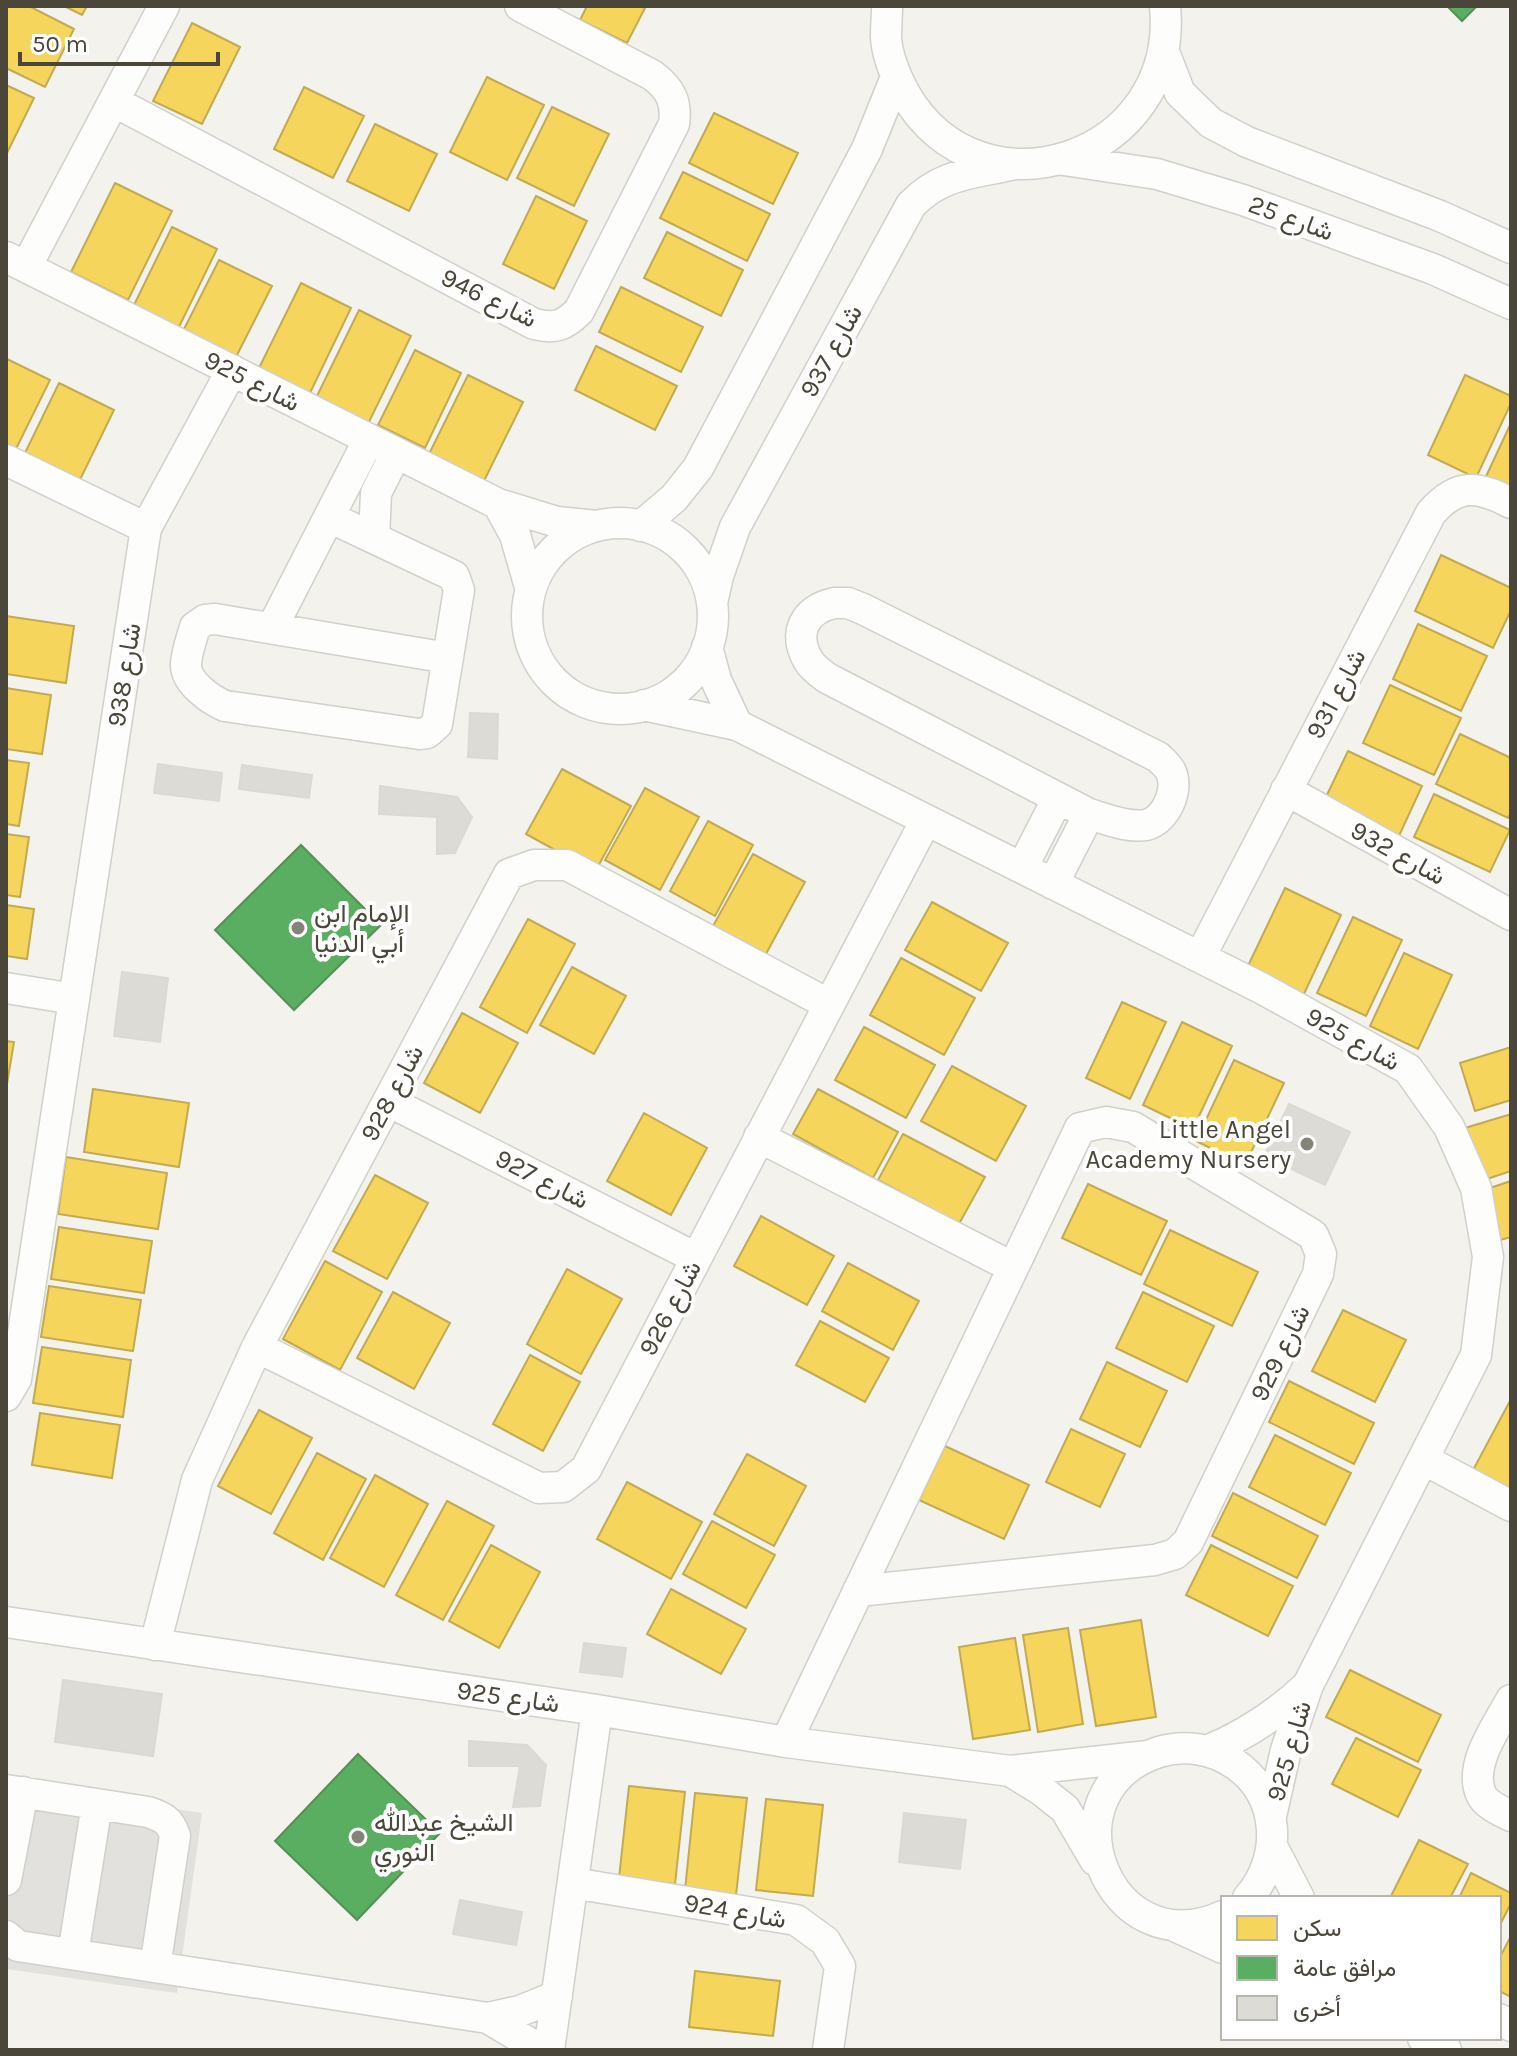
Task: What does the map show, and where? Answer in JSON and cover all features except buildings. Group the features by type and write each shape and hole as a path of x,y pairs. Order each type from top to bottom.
{"street":[{"path":"16,262 115,102 164,6"},
{"name":"شارع 946","path":"115,102 534,324 561,326 579,311 674,124 676,109 672,95 652,75 520,6"},
{"path":"887,6 886,39 896,77 915,111 943,138 977,156 1015,164 1062,160 1098,145 1128,120 1151,89 1164,52 1167,25 1165,6"},
{"path":"1164,52 1180,93 1211,123 1247,142 1440,216 1511,248"},
{"path":"641,526 674,498 698,468 867,149 896,77"},
{"name":"شارع 25","path":"1062,160 1157,174 1243,200 1433,269 1511,304"},
{"name":"شارع 937","path":"712,603 735,527 911,205 927,189 944,180 1015,164"},
{"name":"شارع 925","path":"16,262 498,504 557,522 597,526"},
{"name":"شارع 938","path":"6,1396 16,1379 146,528 232,370"},
{"path":"272,628 369,439"},
{"path":"374,538 376,493 396,453"},
{"path":"6,460 146,528"},
{"name":"شارع 931","path":"1200,957 1431,513 1442,500 1469,489 1484,489 1511,503"},
{"path":"498,504 515,535 530,587"},
{"path":"329,517 454,576 459,590 448,658 437,724 427,733 419,734 225,706 215,702 192,681 186,665 195,627 205,620 215,619 448,658"},
{"path":"619,523 641,526 662,533 681,546 696,562 712,603 712,626 707,647 697,667 683,684 664,697 644,705 622,709 600,707 560,687 539,662 527,631 530,587 540,566 555,548 575,534 597,526 619,523"},
{"path":"834,603 848,603 863,609 1158,757 1171,771 1173,788 1169,804 1162,815 1147,825 1123,824 1089,814 827,678 810,663 803,649 804,626 809,613 818,606 834,603"},
{"path":"707,647 716,680 737,725"},
{"name":"شارع 925","path":"644,705 737,725 1261,988 1408,1069 1449,1127 1476,1188 1488,1257 1476,1355 1308,1685 1286,1750 1271,1816"},
{"name":"شارع 932","path":"1286,790 1511,915"},
{"path":"1022,868 1058,798"},
{"path":"1053,884 1089,814"},
{"name":"شارع 926","path":"257,1347 539,1488 563,1487 586,1469 926,820"},
{"name":"شارع 928","path":"155,1645 197,1480 257,1347 509,874 534,865 567,865 828,1004"},
{"path":"6,988 74,999"},
{"name":"شارع 927","path":"388,1101 696,1258"},
{"name":"شارع 929","path":"786,1742 1012,1267 1080,1128 1106,1122 1133,1127 1313,1235 1321,1254 1318,1274 1188,1542 1175,1554 1155,1560 858,1591"},
{"path":"759,1137 1012,1267"},
{"path":"1423,1459 1511,1506"},
{"name":"شارع 925","path":"6,1622 597,1710 786,1742 1010,1771 1148,1756 1177,1749 1207,1751 1255,1728 1281,1711 1308,1685"},
{"path":"1511,1700 1483,1753 1479,1779 1482,1795 1493,1807 1511,1816"},
{"path":"549,2050 597,1710"},
{"path":"1207,1751 1236,1765 1248,1775 1258,1787 1271,1816 1273,1848 1259,1886 1250,1896"},
{"path":"1104,1876 1097,1857 1095,1837 1101,1807 1116,1781 1130,1767 1148,1756"},
{"name":"شارع 925","path":"1010,1771 1065,1809 1116,1894 1132,1909 1150,1919 1171,1925"},
{"path":"6,1880 14,1791 148,1812 164,1818 172,1825 175,1836 155,1967"},
{"path":"73,1954 97,1804"},
{"path":"1273,1848 1298,1896"},
{"name":"شارع 924","path":"573,1883 796,1920 825,1941 840,1966 828,2050"},
{"path":"1171,1925 1192,1926 1221,1917"},
{"path":"1171,1925 1221,1947"},
{"path":"6,1936 18,1946 488,2018 520,2011 557,1996"},
{"path":"488,2018 541,2050"},
{"path":"1427,2040 1446,2050"}],"shaded area":[{"path":"19,1787 202,1813 177,1993 6,1969 6,1878"}],"place":[{"name":"الإمام ابن أبي الدنيا","path":"298,928"},
{"name":"Little Angel Academy Nursery","path":"1307,1144"},
{"name":"الشيخ عبدالله النوري","path":"358,1837"}]}
